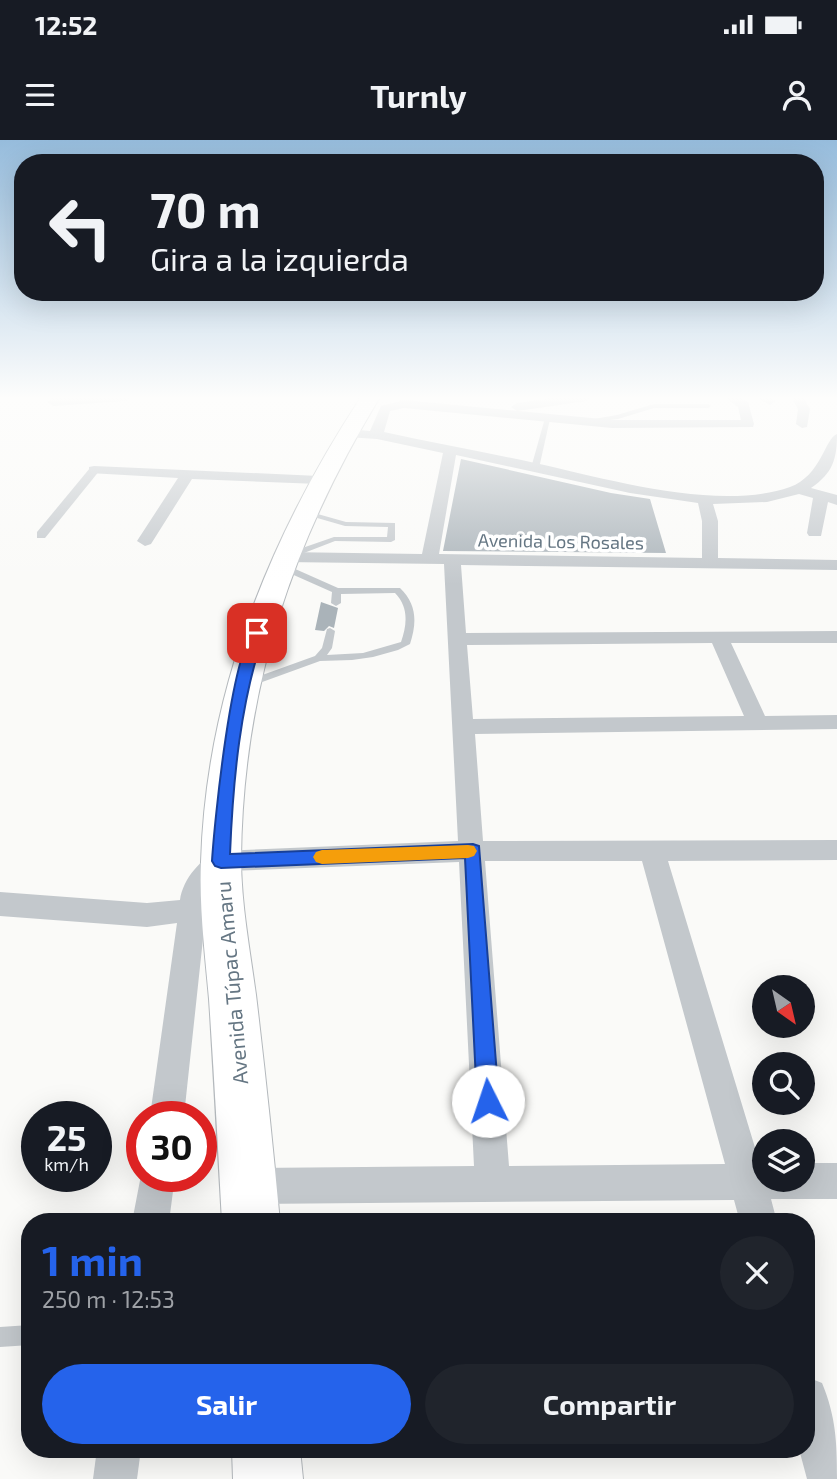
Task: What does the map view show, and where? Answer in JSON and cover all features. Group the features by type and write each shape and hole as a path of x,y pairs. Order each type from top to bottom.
{"highway":[{"name":"Avenida Túpac Amaru","path":"250,1204 221,861 228,775 250,656 303,511 331,459"},
{"path":"267,1458 268,1479"}],"street":[{"path":"449,459 440,560 457,639 493,1184"},
{"path":"495,459 643,491 704,497 767,497 798,489 816,478 830,459"},
{"path":"41,535 94,470 319,480"},
{"path":"145,541 188,474"},
{"path":"798,489 829,498 815,533"},
{"path":"704,497 710,521 710,564"},
{"name":"Avenida Los Rosales","path":"283,561 440,560 837,565"},
{"path":"457,639 837,637"},
{"path":"719,638 758,723"},
{"path":"464,727 837,722"},
{"path":"169,1101 195,888 221,861 473,851 652,851 834,857"},
{"path":"652,851 757,1213"},
{"path":"0,904 147,915 191,910"},
{"path":"250,1204 493,1184 837,1181"},
{"path":"151,1213 155,1192"},
{"path":"815,1429 828,1479"},
{"path":"115,1479 118,1458"}],"lane":[{"path":"535,468 538,459"},
{"path":"303,511 345,531 374,532"},
{"path":"283,561 334,539 345,531 374,532"},
{"path":"243,685 319,658 352,659 385,653 405,644 412,626 409,603 397,590 337,591 283,561"},
{"path":"336,603 337,591"},
{"path":"319,658 327,648 330,631"},
{"path":"0,1337 21,1336"}],"building":[{"path":"461,459 463,459 611,493 650,499 666,553 443,551"},
{"path":"321,602 338,608 334,628 329,626 324,631 315,630"}],"slow traffic":[{"path":"322,857 468,851"}],"route":[{"path":"257,633 232,738 224,800 221,861 473,851 488,1101"}]}
